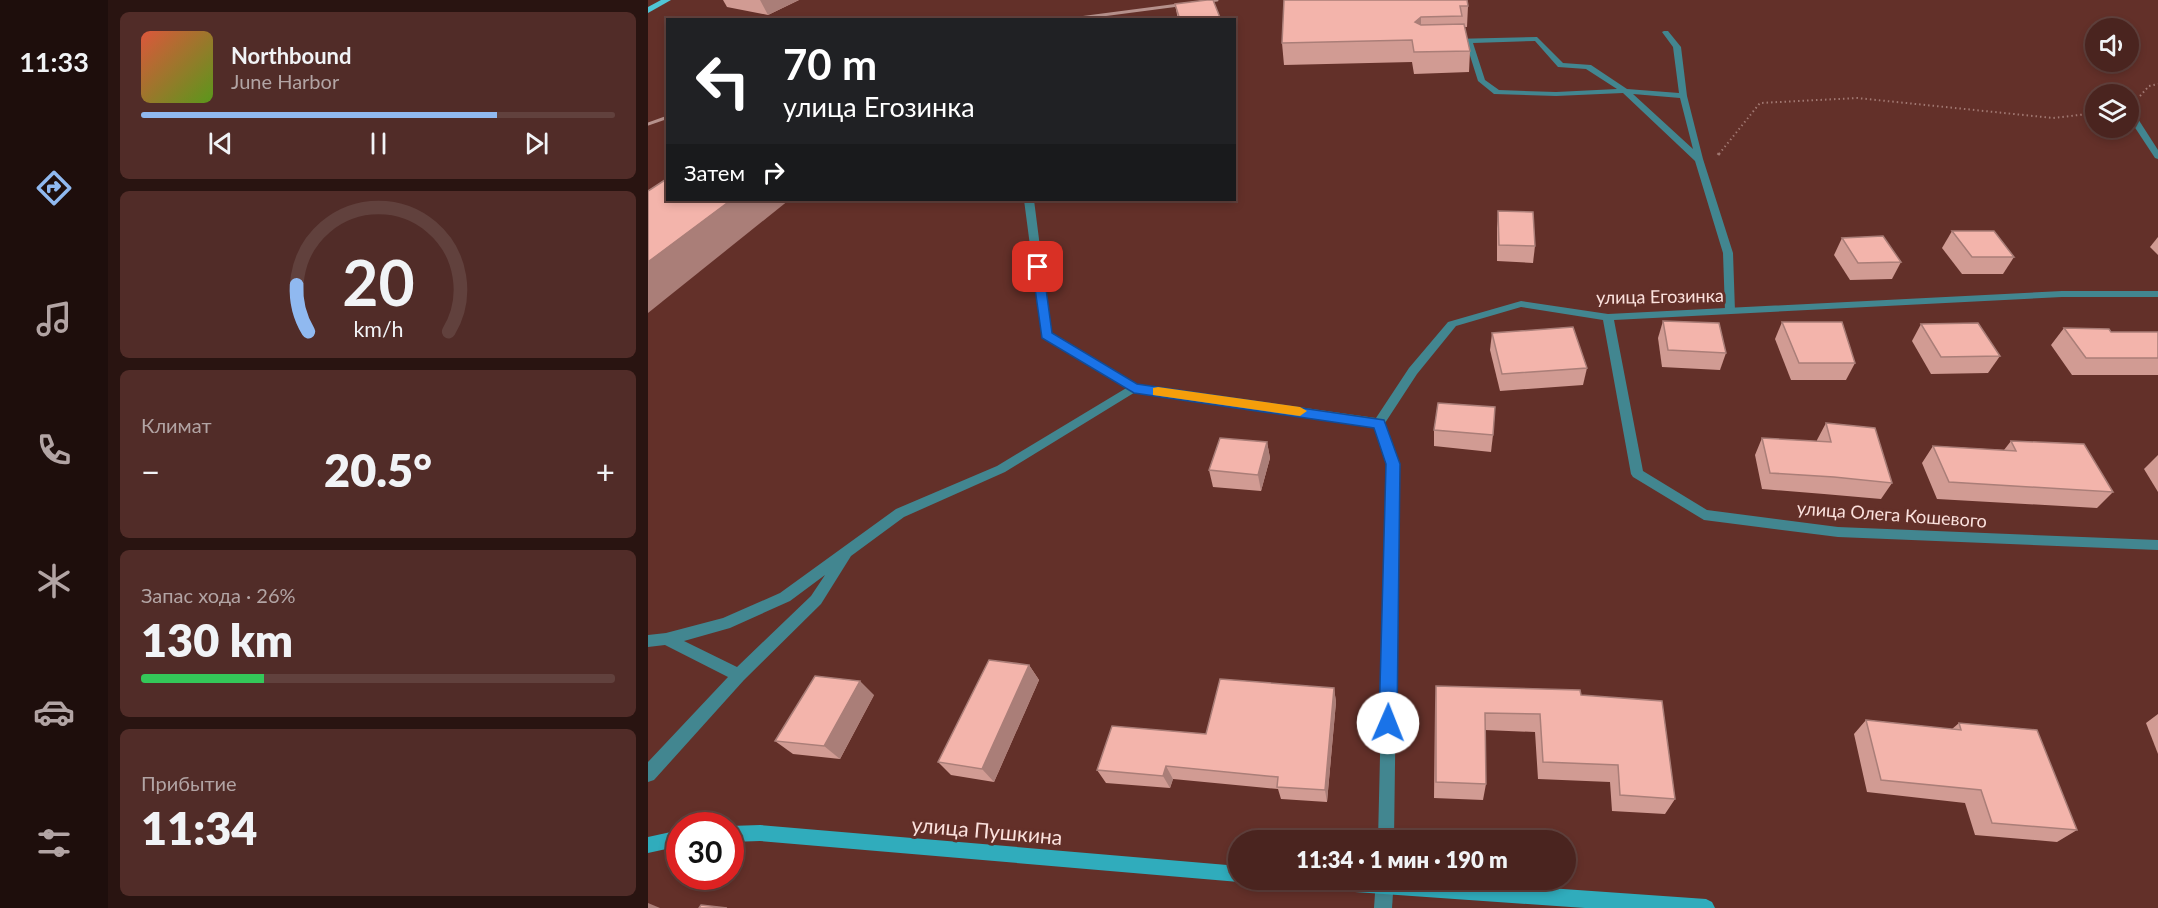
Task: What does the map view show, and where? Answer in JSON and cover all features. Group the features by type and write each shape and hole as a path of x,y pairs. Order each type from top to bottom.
{"main road":[{"path":"648,10 668,0"}],"street":[{"path":"1665,32 1677,47 1683,96 1699,160 1728,253 1730,311"},
{"path":"1445,42 1537,39 1561,65 1588,67 1625,91 1699,160"},
{"path":"1469,41 1482,81 1497,92 1556,94 1625,91 1683,96"},
{"path":"2139,127 2158,156"},
{"path":"1029,201 1046,335 1134,388 1379,423 1393,464 1386,830"},
{"name":"улица Егозинка","path":"1379,423 1413,371 1452,324 1521,304 1608,317 2062,294 2158,294"},
{"name":"улица Олега Кошевого","path":"1608,317 1637,474 1704,515 1838,532 2158,545"},
{"path":"648,641 666,639 724,624 785,597 900,513 1001,469 1134,388"},
{"path":"648,774 739,675 816,600 851,549"},
{"path":"666,639 739,675"},
{"name":"улица Пушкина","path":"744,833 760,832 1228,873"},
{"path":"648,845 666,840"},
{"path":"1383,908 1384,890"},
{"path":"1475,890 1706,908"}],"path":[{"path":"1704,174 1760,103 1857,98 2053,118 2085,114"}],"building":[{"path":"1213,0 1220,18 1179,18 1175,4"},
{"path":"1284,0 1467,0 1468,6 1460,6 1462,16 1421,17 1415,22 1421,25 1464,24 1470,51 1414,52 1412,40 1282,43"},
{"path":"666,179 666,201 730,201 648,262 648,191"},
{"path":"1498,211 1533,212 1535,246 1499,245"},
{"path":"1952,231 1994,231 2014,257 1972,257"},
{"path":"1883,236 1901,262 1858,263 1842,238"},
{"path":"1663,321 1719,323 1726,353 1668,350"},
{"path":"1782,322 1842,322 1855,363 1799,363"},
{"path":"1978,323 2000,356 1941,357 1921,324"},
{"path":"1573,327 1587,368 1502,374 1492,333"},
{"path":"2064,328 2109,329 2111,332 2158,332 2158,358 2086,358"},
{"path":"1438,403 1495,407 1493,435 1434,430"},
{"path":"1826,423 1875,428 1892,483 1770,473 1762,438 1831,442"},
{"path":"1220,438 1267,442 1258,475 1209,470"},
{"path":"2011,441 2084,444 2113,492 1949,482 1933,446 2016,451"},
{"path":"989,660 1029,665 982,769 938,762"},
{"path":"815,676 860,681 824,746 775,741"},
{"path":"1220,679 1334,688 1325,790 1277,787 1278,777 1166,766 1163,776 1097,770 1112,726 1206,734"},
{"path":"1436,686 1580,690 1581,695 1662,701 1675,799 1620,795 1618,765 1543,762 1540,714 1485,713 1486,784 1436,782"},
{"path":"1866,720 1961,730 1959,723 2037,730 2077,830 1992,823 1981,790 1881,780"},
{"path":"701,905 727,908 699,908"}],"railway":[{"path":"1079,18 1217,0"},
{"path":"648,124 666,118"}],"slow traffic":[{"path":"1158,392 1300,411"}],"route":[{"path":"1038,267 1046,335 1134,388 1379,423 1393,464 1388,723"}]}
